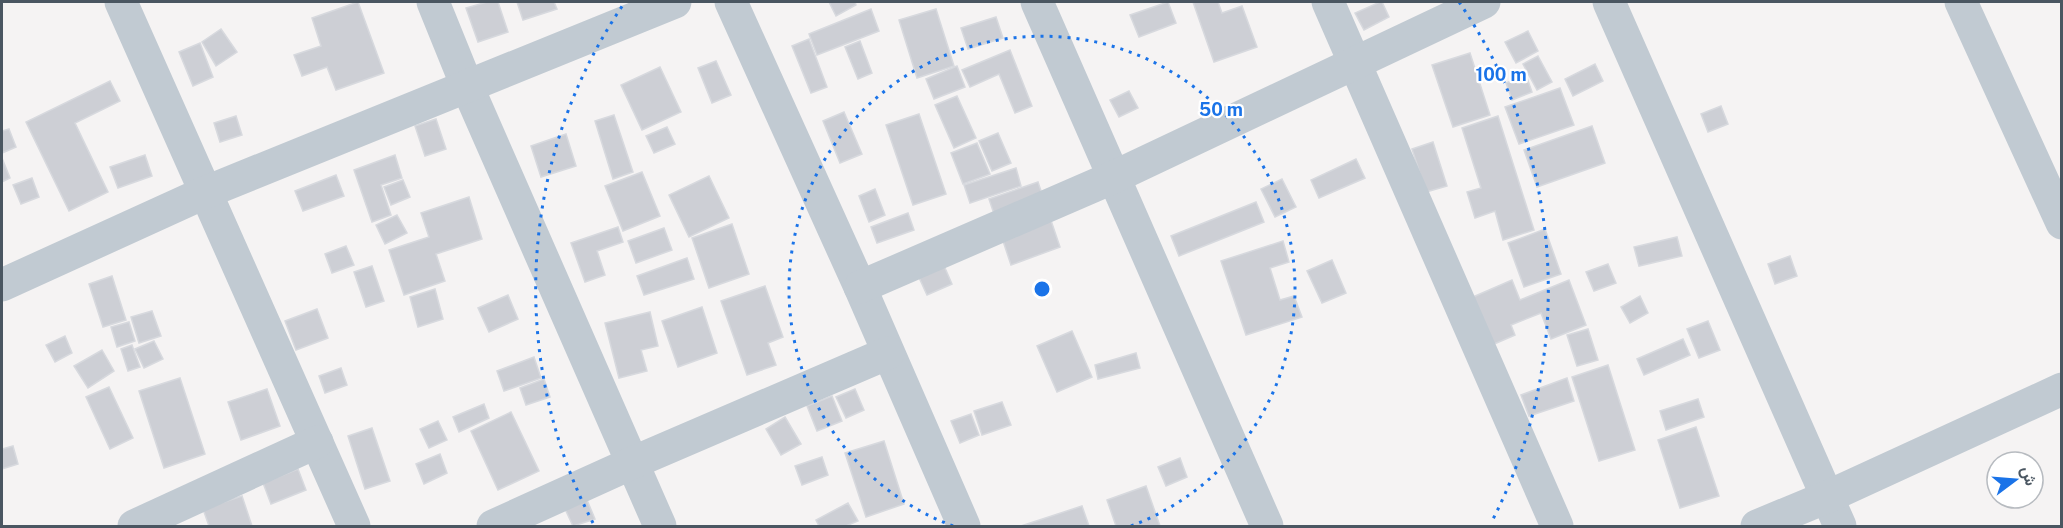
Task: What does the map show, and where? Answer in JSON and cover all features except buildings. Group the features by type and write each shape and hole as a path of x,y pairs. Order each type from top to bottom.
{"street":[{"path":"120,2 354,526"},
{"path":"434,2 467,86 660,526"},
{"path":"2,285 204,193 675,2"},
{"path":"731,2 860,287 964,526"},
{"path":"1037,2 1114,177 1257,523"},
{"path":"1328,2 1557,526"},
{"path":"860,287 1114,177 1484,2"},
{"path":"1609,2 1840,526"},
{"path":"1961,2 2061,223"},
{"path":"493,526 632,463 888,353"},
{"path":"1757,526 1827,497 2061,389"},
{"path":"134,526 317,442"}]}
